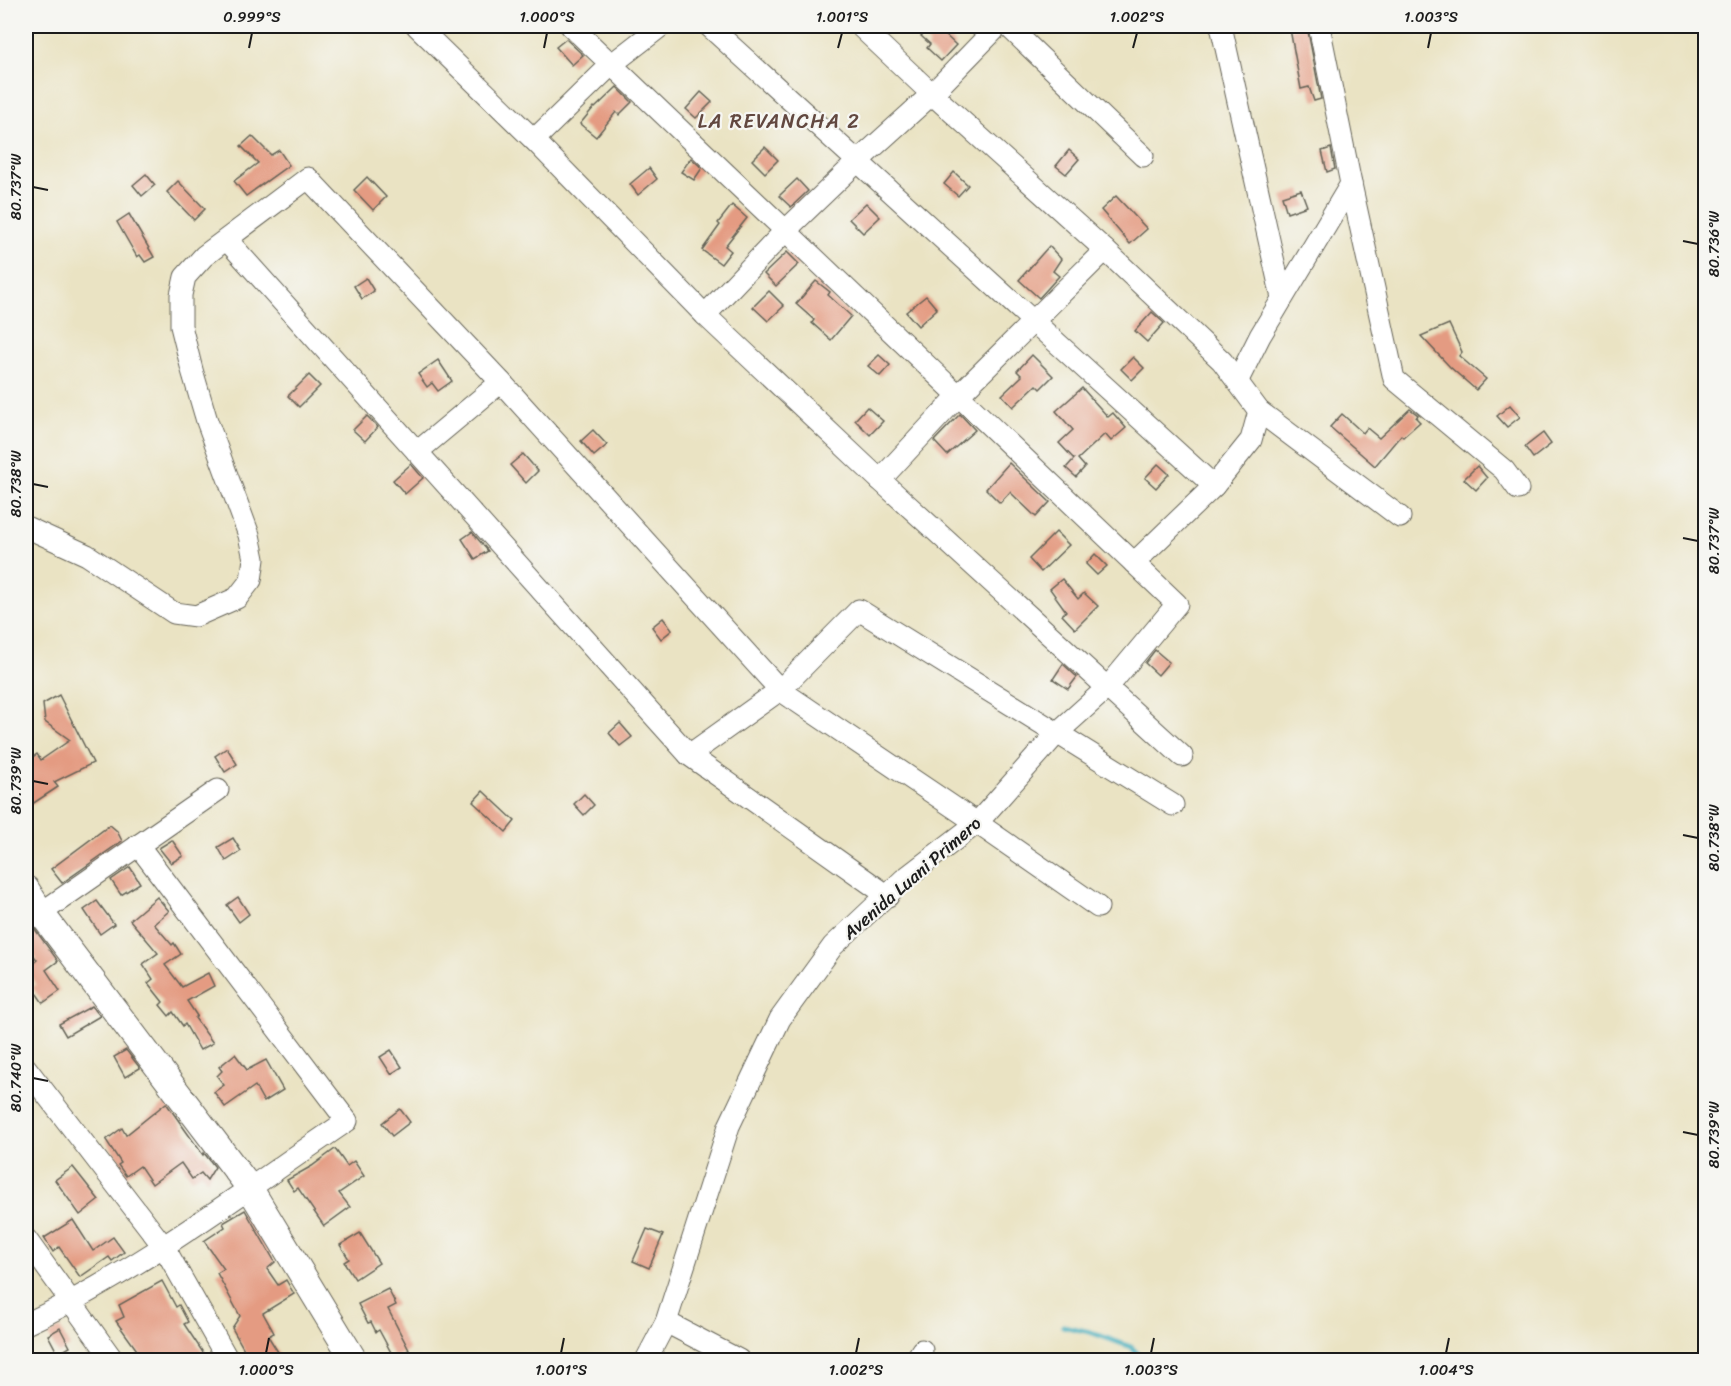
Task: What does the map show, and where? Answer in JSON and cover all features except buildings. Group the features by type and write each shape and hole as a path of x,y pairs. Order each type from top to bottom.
{"street":[{"path":"417,26 705,315 880,480 1182,756"},
{"path":"571,26 1134,563 1214,486 1251,440 1259,411"},
{"path":"534,141 612,64 661,26"},
{"path":"709,26 1214,486"},
{"path":"860,26 1105,250 1222,361 1259,411 1400,517"},
{"path":"705,315 786,231 932,94 998,26"},
{"path":"1008,26 1143,156"},
{"path":"1221,26 1282,298"},
{"path":"1319,26 1394,379 1504,470 1518,489"},
{"path":"26,527 87,555 174,613 196,616 219,608 237,598 251,580 254,560 249,535 207,421 182,326 181,295 185,277 204,256 308,178 501,382 780,690 1098,907"},
{"path":"1238,380 1282,298 1351,184"},
{"path":"227,240 689,755 888,896"},
{"path":"880,480 959,395 1105,250"},
{"path":"417,452 501,382"},
{"name":"Avenida Luani Primero","path":"646,1360 666,1322 729,1126 780,1020 833,946 904,879 977,823 1058,732 1108,687 1177,604 1134,563"},
{"path":"689,755 780,690 859,610 1173,805"},
{"path":"41,913 218,790"},
{"path":"26,1324 72,1302 164,1247 347,1121 138,845"},
{"path":"26,889 41,913 249,1187 354,1360"},
{"path":"26,1068 164,1247 228,1360"},
{"path":"26,1239 113,1360"},
{"path":"666,1322 739,1360"}],"waterway":[{"path":"1063,1326 1090,1332 1131,1347 1144,1360"}],"district":[{"name":"LA REVANCHA 2","path":"779,121"}]}
